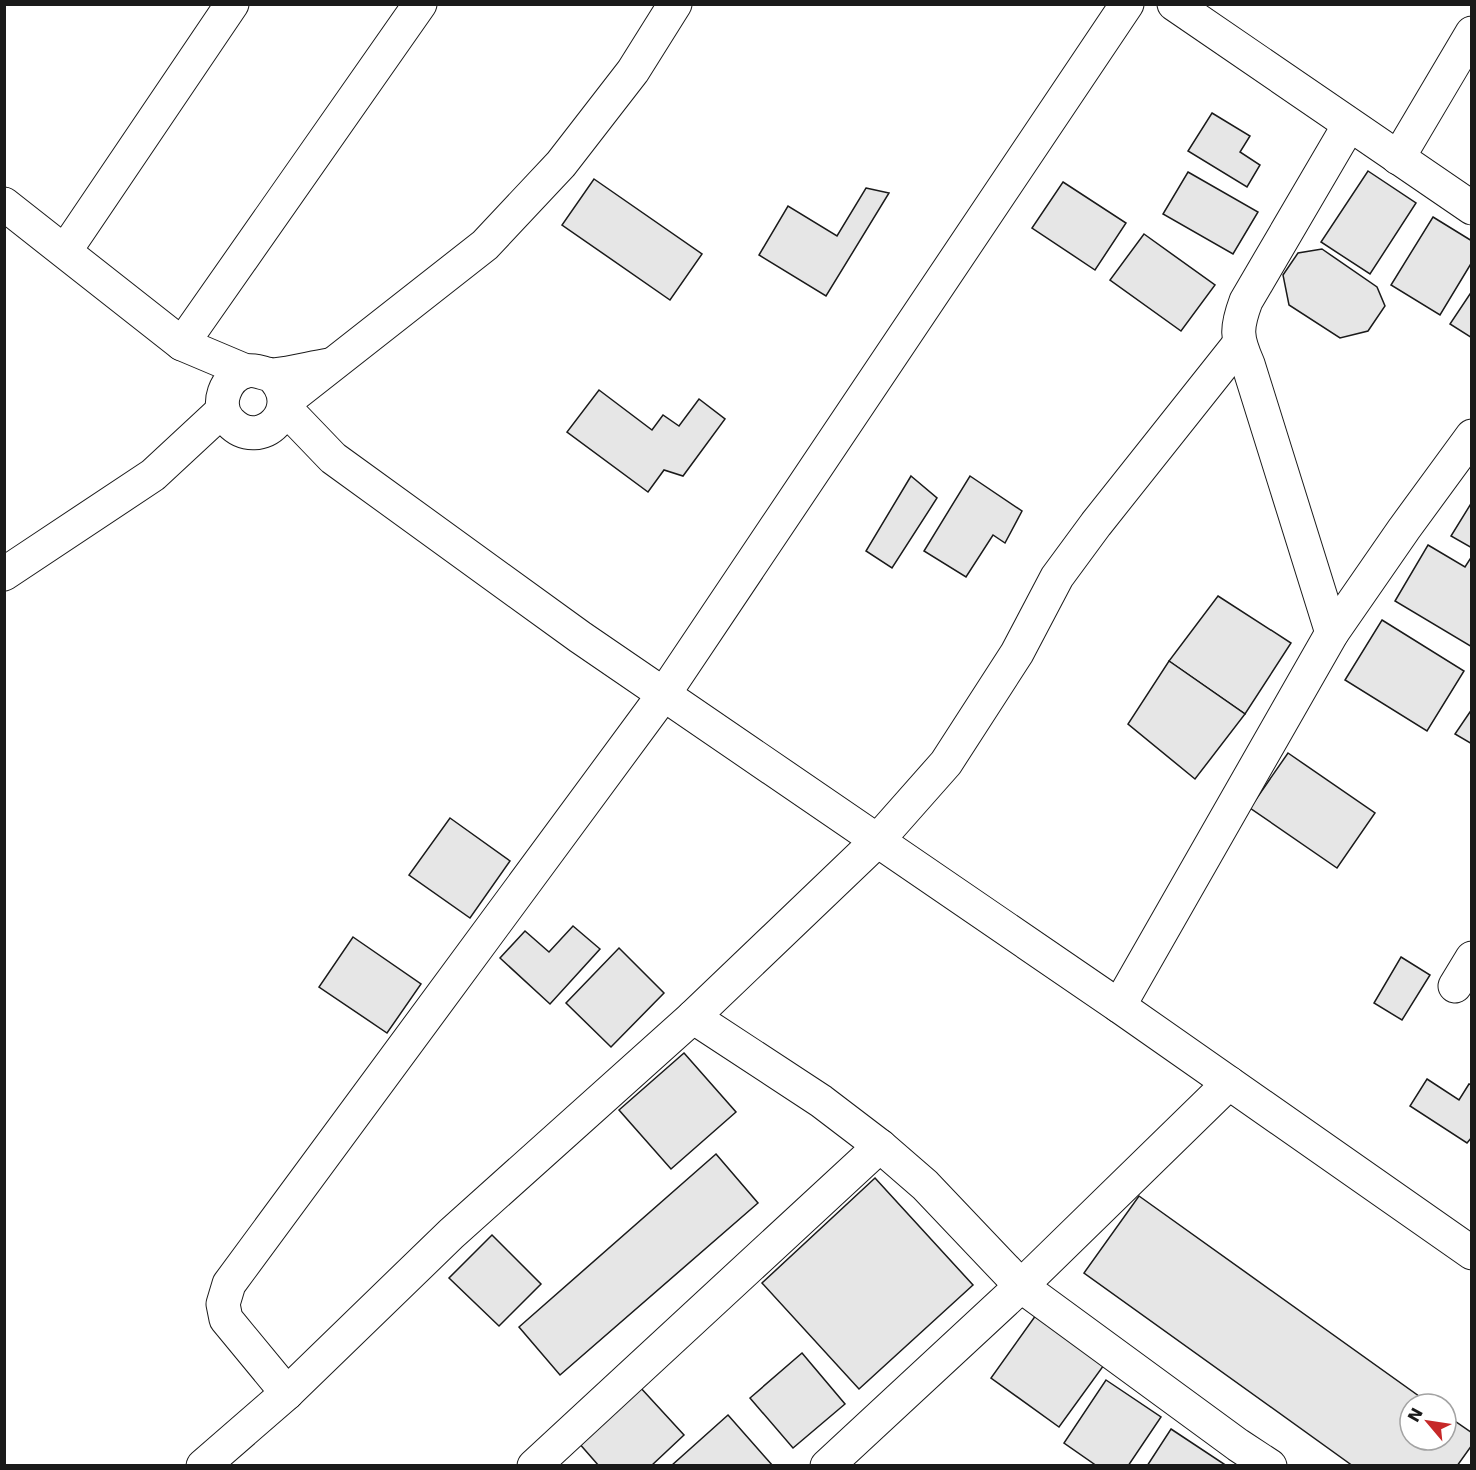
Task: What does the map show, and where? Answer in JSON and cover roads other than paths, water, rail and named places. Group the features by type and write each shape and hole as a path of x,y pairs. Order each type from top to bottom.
{"street":[{"path":"65,251 232,4"},
{"path":"182,344 420,4"},
{"path":"4,574 153,475 223,406 225,389 233,378 272,389 333,364 485,246 561,164 633,71 675,4"},
{"path":"287,1393 225,1319 223,1304 229,1284 664,694 1127,4"},
{"path":"1174,4 1472,208"},
{"path":"1398,158 1472,33"},
{"path":"1332,633 1248,364 1239,344 1238,321 1246,301 1349,125"},
{"path":"4,204 182,344 272,389 333,458 580,637 1119,1006 1472,1253"},
{"path":"182,344 223,406 228,421 237,428 333,458"},
{"path":"204,1466 287,1393 451,1234 693,1017 877,841 946,763 1017,653 1064,568 1096,524 1239,344"},
{"path":"153,475 276,423 272,389"},
{"path":"1119,1006 1332,633 1472,436"},
{"path":"1455,986 1472,958"},
{"path":"693,1017 821,1101 880,1146 925,1185 1021,1286 1269,1466"},
{"path":"827,1466 1021,1286 1228,1083"},
{"path":"534,1466 880,1146"}]}
